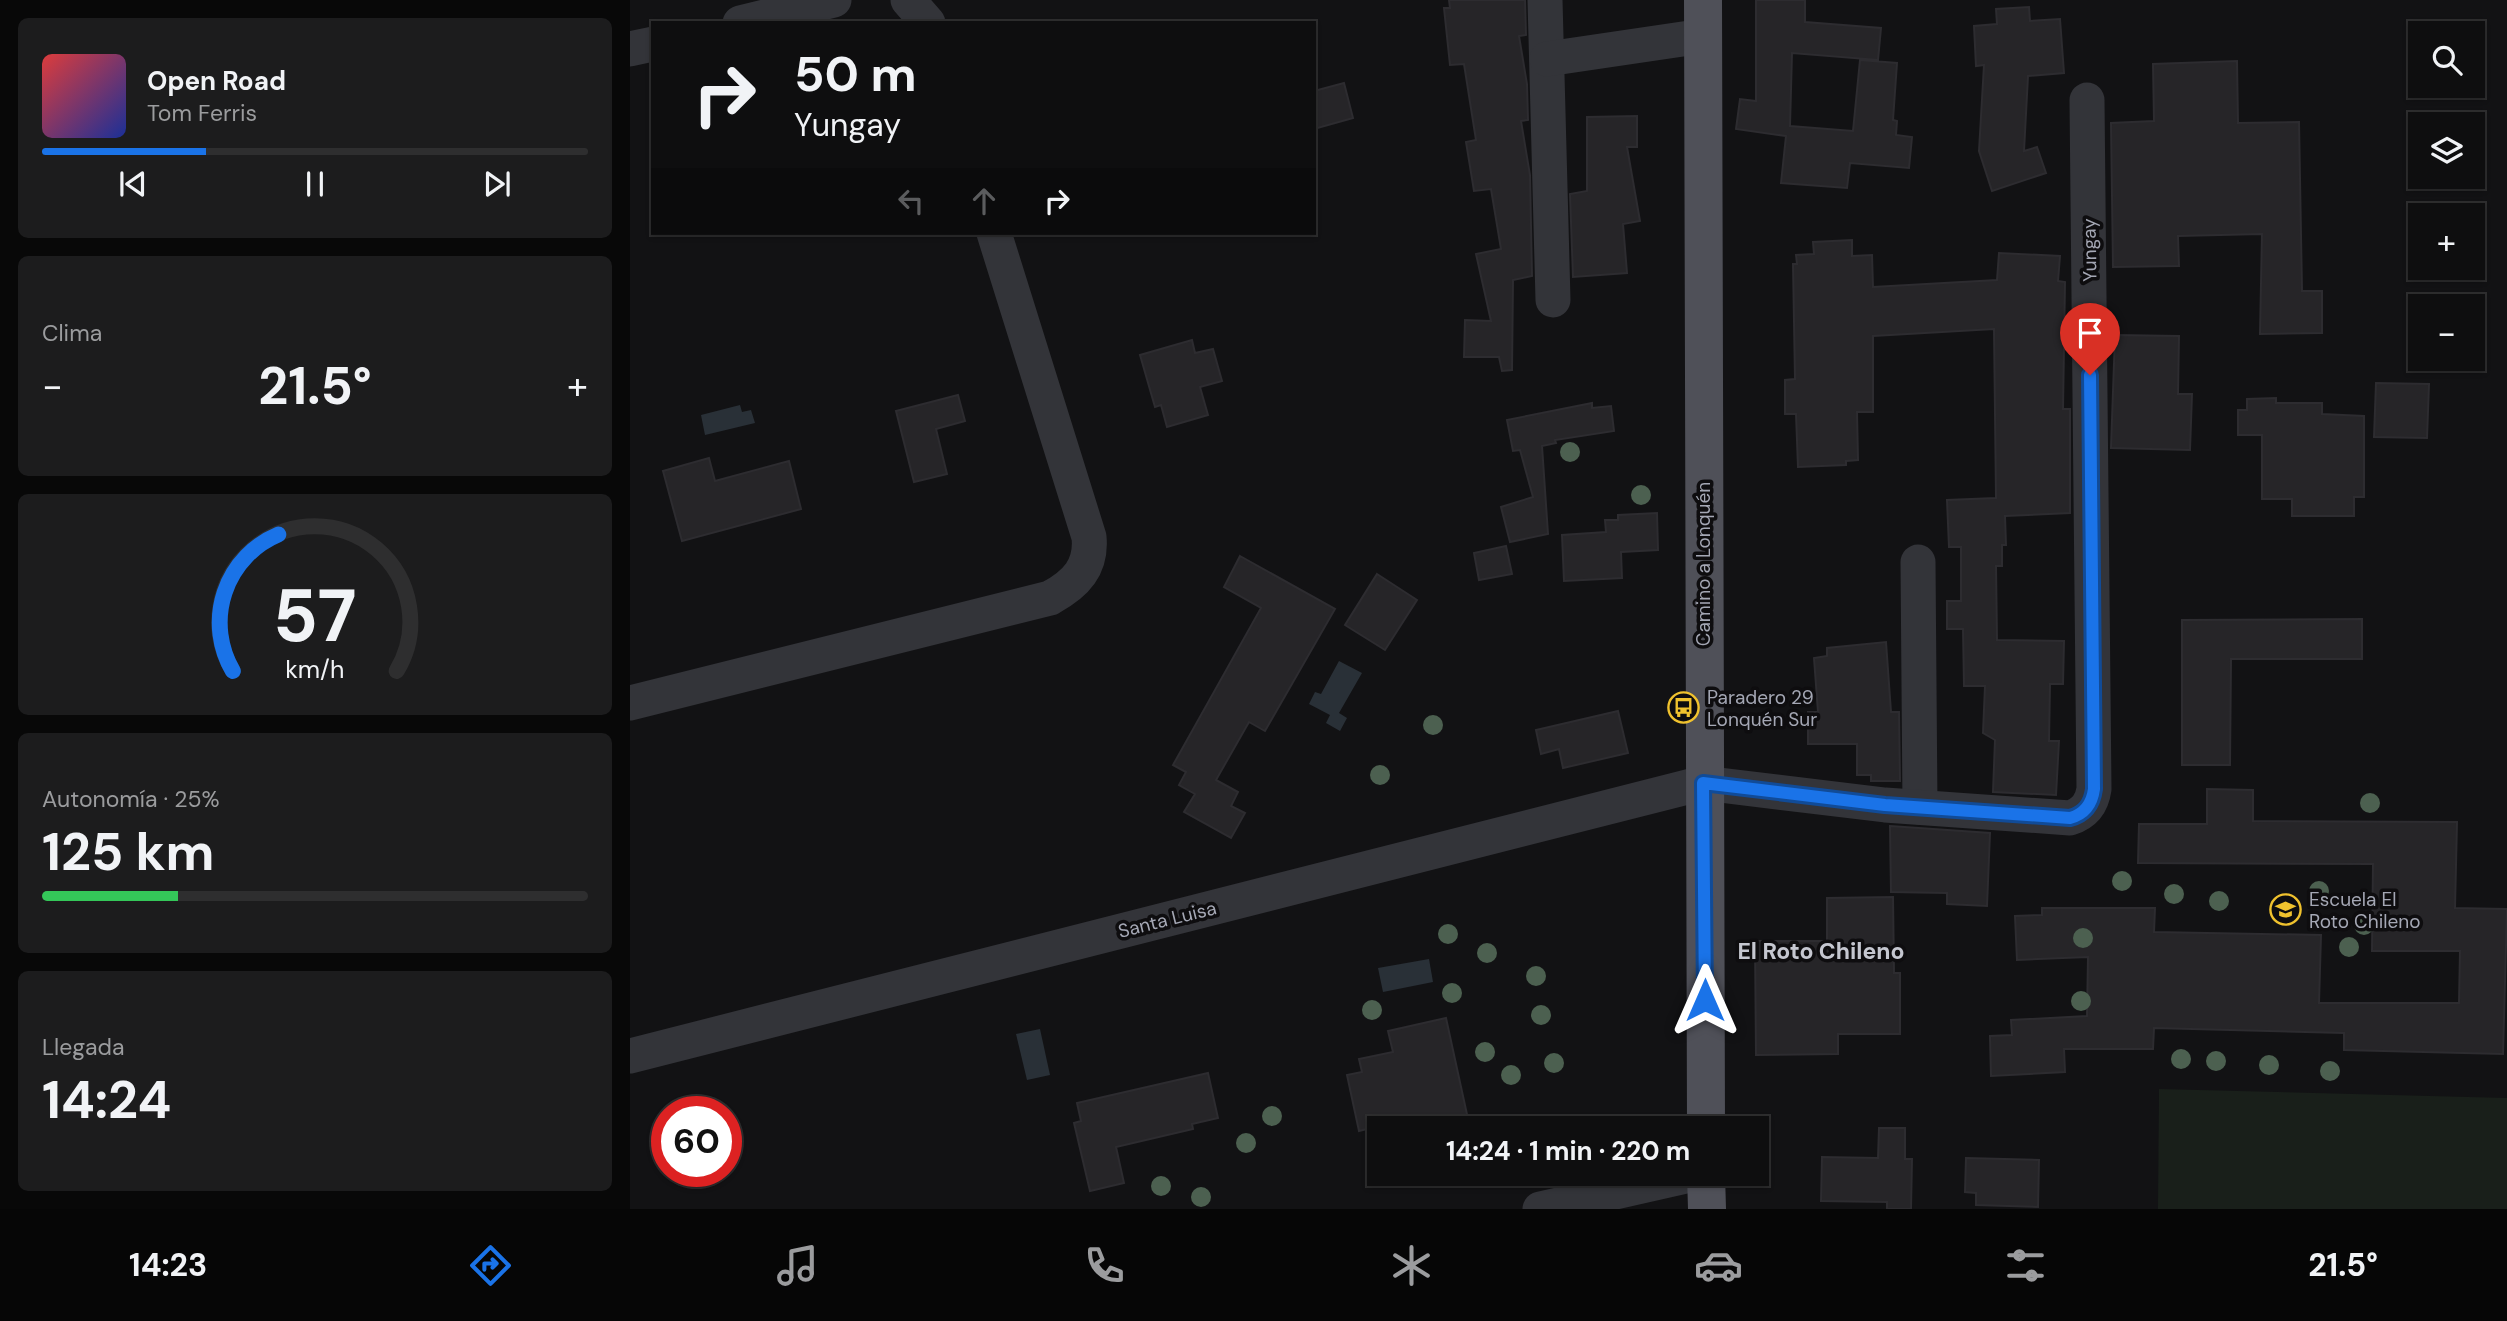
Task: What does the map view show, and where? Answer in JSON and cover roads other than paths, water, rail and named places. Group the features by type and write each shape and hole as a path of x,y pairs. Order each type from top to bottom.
{"main road":[{"name":"Camino a Lonquén","path":"1703,18 1706,1116"},
{"path":"1706,1186 1707,1209"}],"street":[{"path":"748,21 834,0"},
{"path":"908,0 926,21"},
{"path":"1545,0 1553,300"},
{"path":"1547,59 1703,18"},
{"path":"630,50 651,45"},
{"name":"Yungay","path":"1703,783 1920,807 2070,818 2082,813 2093,798 2087,100"},
{"path":"630,703 1050,598 1078,578 1091,552 1089,537 995,235"},
{"path":"1919,562 1920,807"},
{"name":"Santa Luisa","path":"630,1056 1703,783"},
{"path":"1540,1209 1642,1186"}],"place":[{"name":"Paradero 29 Lonquén Sur","path":"1684,708"},
{"name":"Escuela El Roto Chileno","path":"2286,910"}],"district":[{"name":"El Roto Chileno","path":"1821,951"}]}
